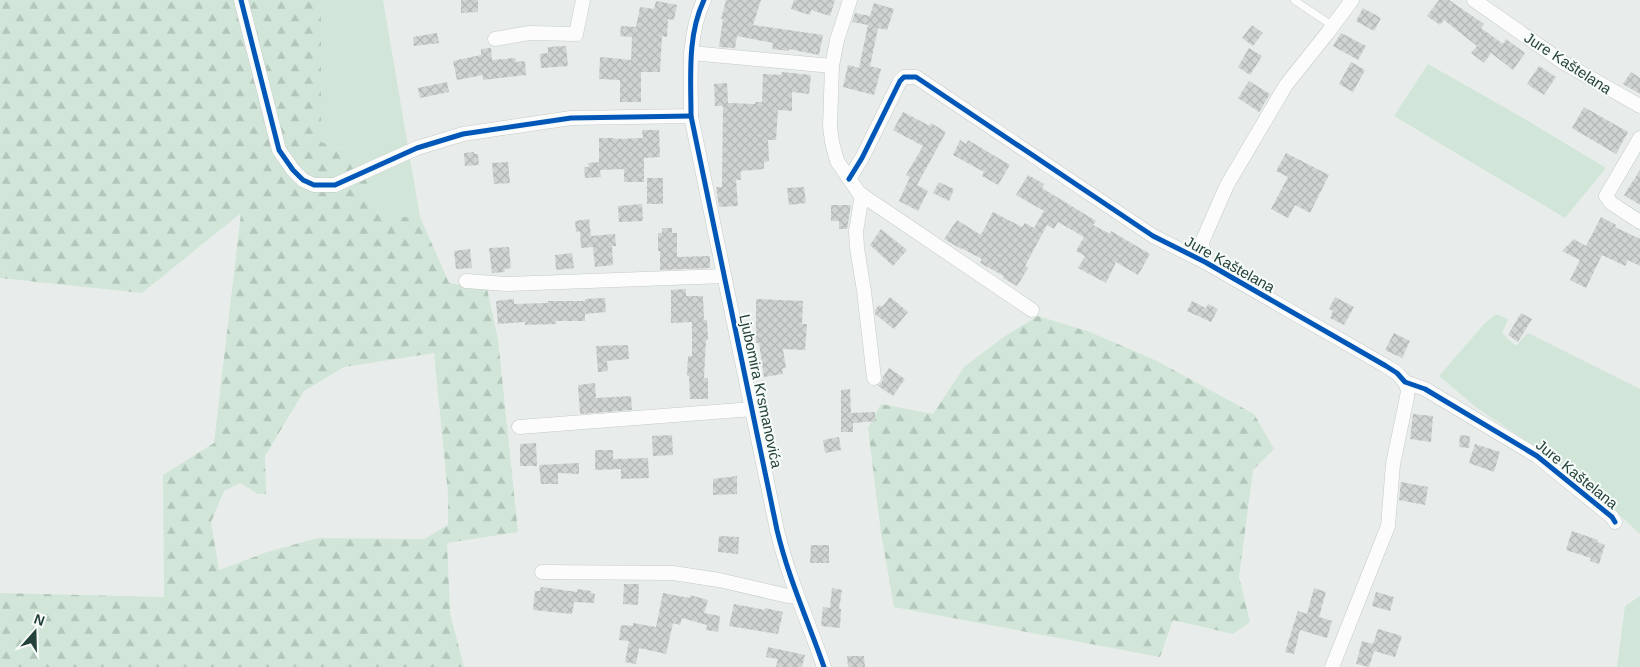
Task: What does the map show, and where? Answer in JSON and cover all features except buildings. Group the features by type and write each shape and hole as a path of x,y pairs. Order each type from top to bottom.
{"street":[{"path":"241,0 279,150 293,170 303,180 314,184 335,185 417,148 463,134 571,118 691,116"},
{"path":"495,39 529,33 576,34 583,0"},
{"name":"Ljubomira Krsmanovića","path":"704,0 697,18 691,53 691,116 777,530 797,596 824,667"},
{"path":"850,0 837,40 832,66 830,126 837,161 862,195 1032,310"},
{"name":"Jure Kaštelana","path":"1205,262 1202,242 1227,185 1286,85 1333,27 1352,0"},
{"name":"Jure Kaštelana","path":"1474,0 1564,63 1640,106"},
{"path":"691,53 832,66"},
{"name":"Jure Kaštelana","path":"849,179 862,158 900,81 904,77 916,77 1153,236 1205,262 1386,366 1397,373 1405,382 1425,389 1537,456 1615,522"},
{"path":"1640,138 1606,196 1611,203 1640,222"},
{"path":"862,195 856,231 857,248 874,378"},
{"path":"1184,252 1202,242"},
{"path":"466,281 506,284 724,276"},
{"path":"1332,667 1388,526 1393,464 1408,390 1405,382"},
{"name":"Ljubomira Krsmanovića","path":"519,427 753,409"},
{"path":"542,572 673,573 712,579 788,596 797,596"}],"lane":[{"path":"1294,0 1333,27"}],"green space":[{"path":"0,0 321,0 321,142 355,153 381,217 420,217 449,283 487,289 498,339 518,532 447,543 450,613 464,667 0,667 0,593 164,597 163,475 214,443 241,213 142,293 0,278","holes":["434,353 448,494 448,525 424,539 318,538 267,552 219,570 211,522 224,491 240,483 258,494 266,494 265,456 304,391 344,367"]},
{"path":"321,0 383,0 420,217 381,217 355,153 321,142"},
{"path":"1428,64 1606,168 1565,218 1394,116"},
{"path":"1496,314 1508,319 1502,333 1516,346 1528,333 1640,389 1640,534 1613,509 1540,450 1477,408 1439,376 1484,324"},
{"path":"1038,316 1090,332 1157,361 1254,414 1274,449 1253,470 1239,577 1250,622 1233,634 1173,620 1160,657 894,607 881,533 868,428 881,404 933,414 964,367 1005,336"},
{"path":"1640,596 1640,667 1617,667 1625,606"}],"cycle path":[{"path":"241,0 279,150 293,170 303,180 314,185 335,185 417,148 463,134 571,118 691,116"},
{"path":"704,0 692,42 691,116 777,530 792,582 824,667"},
{"path":"849,179 862,158 900,81 904,77 916,77 1153,236 1205,262 1386,366 1397,373 1405,382 1425,389 1537,456 1612,517 1615,522"}]}
